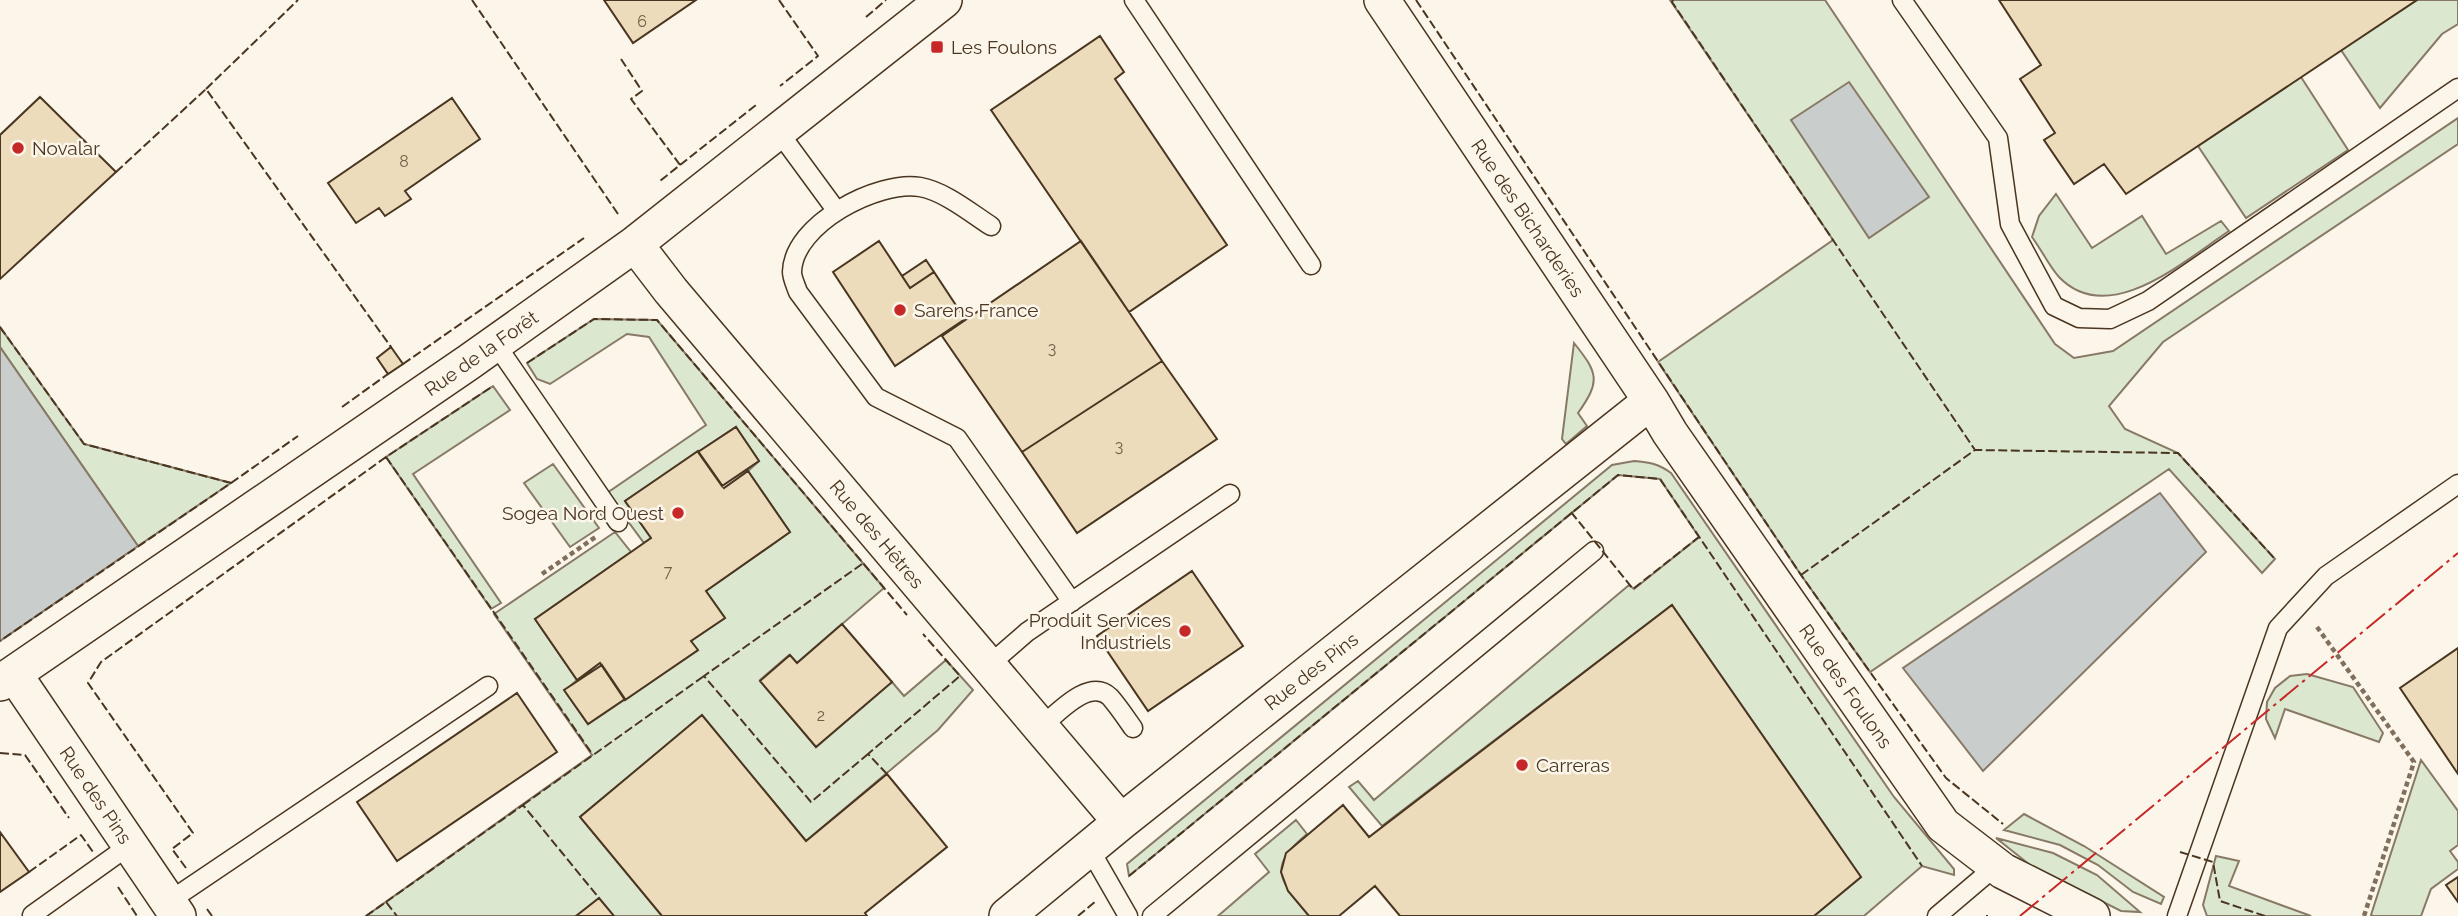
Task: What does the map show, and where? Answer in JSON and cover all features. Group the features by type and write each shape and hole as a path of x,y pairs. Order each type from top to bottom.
{"street":[{"name":"Rue de la Forêt","path":"7,679 495,344 635,244 944,0"},
{"name":"Rue des Bicharderies","path":"1382,0 1651,401"},
{"name":"Rue des Hêtres","path":"635,244 671,291 1121,822"},
{"name":"Rue des Pins","path":"1007,916 1121,822 1651,401"},
{"name":"Rue des Foulons","path":"1651,401 1670,433 1943,825 2003,872 2092,916"},
{"name":"Rue des Pins","path":"7,679 130,845 173,909"}],"lane":[{"path":"1134,0 1311,265"},
{"path":"1902,0 1998,138 2010,224 2054,306 2079,318 2110,319 2148,302 2458,88"},
{"path":"778,131 836,210"},
{"path":"990,226 954,202 921,187 885,188 836,210 806,239 794,260 792,274 798,292 876,397 957,438 1072,602"},
{"path":"495,344 618,522"},
{"path":"2177,916 2278,628 2326,576 2458,484"},
{"path":"989,665 1027,632 1230,494"},
{"path":"1152,916 1594,551"},
{"path":"173,909 488,686"},
{"path":"1041,727 1080,696 1099,691 1108,696 1133,728"},
{"path":"32,915 130,845"},
{"path":"1089,848 1128,916"},
{"path":"1937,916 1996,866"}],"path":[{"path":"542,574 618,522"},
{"path":"2300,604 2414,762 2364,916"},
{"path":"2394,797 2402,799"},
{"path":"2365,889 2372,890"}],"green space":[{"path":"1670,0 1825,0 2055,344 2074,358 2113,351 2458,118 2458,144 2163,342 2109,406 2125,429 2178,453 2275,559 2262,573 2169,469 1870,672 1801,575 1658,362 1833,240"},
{"path":"2417,0 2458,0 2458,24 2442,34 2380,108 2341,50"},
{"path":"2301,77 2348,150 2246,218 2198,146"},
{"path":"2056,194 2092,248 2142,216 2166,254 2221,221 2229,231 2191,258 2146,284 2123,293 2100,296 2079,291 2059,277 2032,237 2039,216"},
{"path":"594,319 657,320 884,588 797,663 789,655 760,680 816,747 892,682 904,696 946,660 973,690 938,730 806,841 702,716 580,817 662,916 366,916 592,755 494,614 615,532 631,552 535,619 577,680 565,691 588,724 697,651 691,641 725,618 706,591 790,532 748,471 759,461 736,427 625,501 651,538 644,543 607,493 706,425 649,337 627,334 550,384 537,379 527,363"},
{"path":"0,327 84,444 231,483 138,546 0,347"},
{"path":"1574,343 1588,362 1594,377 1590,393 1578,413 1587,426 1566,444 1562,439"},
{"path":"493,386 510,410 413,474 501,603 491,609 386,457"},
{"path":"1634,461 1654,464 1671,473 1894,797 1954,869 1954,875 1922,866 1864,916 1814,916 1861,877 1672,605 1382,826 1349,787 1358,781 1374,800 1629,585 1634,589 1699,537 1660,479 1618,475 1129,876 1127,864 1612,465"},
{"path":"553,464 599,528 570,547 524,483"},
{"path":"2307,674 2353,687 2383,733 2379,742 2285,709 2275,738 2266,719 2267,702 2275,688 2290,676"},
{"path":"2421,760 2458,811 2458,845 2450,851 2458,862 2458,869 2431,889 2421,916 2373,916 2371,915"},
{"path":"2024,814 2084,846 2164,897 2161,904 2133,892 2098,865 2060,845 2004,830"},
{"path":"1296,820 1307,834 1286,856 1282,874 1291,893 1309,916 1218,916 1269,872 1255,854"},
{"path":"1996,838 2053,853 2097,875 2140,912 2121,911 2030,865"},
{"path":"2216,856 2239,861 2229,886 2311,916 2207,916 2203,905"}],"shaded area":[{"path":"1849,82 1929,197 1869,238 1791,120"},
{"path":"0,347 138,546 0,641"},
{"path":"2160,493 2206,552 1983,771 1903,668"}],"building":[{"path":"604,0 696,0 633,43"},
{"path":"1999,0 2417,0 2126,194 2104,164 2074,184 2044,140 2055,133 2020,79 2041,65"},
{"path":"1100,36 1124,72 1115,79 1227,245 1129,312 991,110"},
{"path":"40,97 116,172 0,279 0,135"},
{"path":"452,98 480,139 405,191 411,199 385,216 379,208 356,223 328,183"},
{"path":"879,241 910,288 934,272 965,319 895,366 833,272"},
{"path":"1081,241 1162,361 1022,452 942,336"},
{"path":"926,260 934,272 910,288 902,276"},
{"path":"391,347 403,364 388,374 377,358"},
{"path":"1162,361 1217,439 1077,533 1022,452"},
{"path":"736,427 759,461 722,486 698,452"},
{"path":"698,451 724,488 748,471 790,532 706,591 725,618 691,641 698,650 625,700 600,663 577,680 535,619 651,538 625,501"},
{"path":"1192,571 1243,646 1148,711 1097,636"},
{"path":"1672,605 1861,877 1814,916 1400,916 1375,886 1339,916 1309,916 1288,891 1281,872 1286,853 1343,805 1369,837"},
{"path":"842,624 892,682 816,747 760,681 790,655 797,663"},
{"path":"2458,648 2458,774 2400,688"},
{"path":"602,665 625,699 588,724 564,690"},
{"path":"517,693 557,752 397,861 357,802"},
{"path":"702,715 806,841 887,774 947,847 865,913 867,916 662,916 580,817"},
{"path":"0,832 29,872 0,892"},
{"path":"2458,877 2458,902 2446,885"},
{"path":"599,898 614,916 576,916"}],"fence":[{"path":"206,89 298,0"},
{"path":"472,0 618,214"},
{"path":"779,0 818,56 780,86"},
{"path":"866,17 886,0"},
{"path":"1416,0 1801,575 1870,672 1946,778 2003,824"},
{"path":"1673,0 1975,450"},
{"path":"621,59 642,91 631,99 680,165 660,181"},
{"path":"116,172 206,89 391,347"},
{"path":"680,165 756,105"},
{"path":"403,364 584,238"},
{"path":"527,363 594,319 657,320 907,615"},
{"path":"0,327 84,444 231,483 0,641"},
{"path":"342,407 388,374"},
{"path":"186,868 172,849 193,833 88,683 101,662 386,457 493,386"},
{"path":"231,483 298,436"},
{"path":"1801,575 1975,450 2178,453 2275,559"},
{"path":"386,457 593,755"},
{"path":"1129,876 1618,475 1660,479 1922,866"},
{"path":"1571,512 1633,589 1699,537"},
{"path":"862,564 704,676 811,802 868,754"},
{"path":"887,774 868,754 960,676 923,634"},
{"path":"523,805 704,676"},
{"path":"0,753 25,755 69,818"},
{"path":"386,902 523,805 599,898"},
{"path":"29,872 81,835 93,852"},
{"path":"2180,852 2213,862 2220,901 2265,916"},
{"path":"118,887 137,916"},
{"path":"1078,916 1096,901"},
{"path":"366,916 386,902 397,916"},
{"path":"207,909 212,916"}],"power":[{"path":"2020,916 2458,553"}],"place":[{"name":"Les Foulons","path":"937,47"},
{"name":"Novalar","path":"18,148"},
{"name":"Sarens France","path":"900,310"},
{"name":"Sogea Nord Ouest","path":"678,513"},
{"name":"Produit Services Industriels","path":"1185,631"},
{"name":"Carreras","path":"1522,765"}]}
